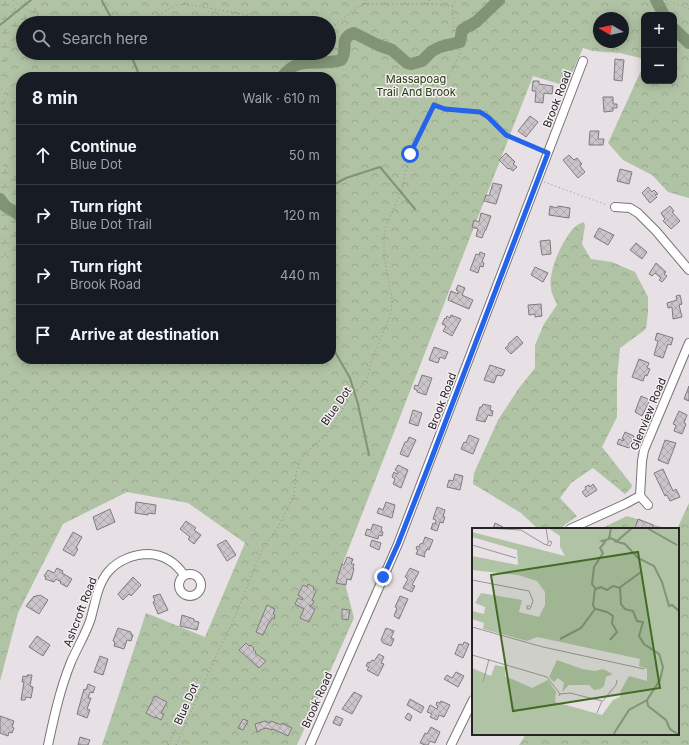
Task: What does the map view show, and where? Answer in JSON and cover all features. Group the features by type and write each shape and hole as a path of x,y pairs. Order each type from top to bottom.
{"street":[{"name":"Brook Road","path":"310,745 398,544 583,61"},
{"path":"615,207 630,208 638,213 656,231 689,270"},
{"name":"Glenview Road","path":"640,496 644,450 689,343"},
{"path":"572,528 640,496 648,505"},
{"name":"Ashcroft Road","path":"48,745 66,676 90,622 100,587 108,572 117,564 135,555 152,554 171,561 184,575"},
{"path":"451,745 472,702"}],"path":[{"path":"13,0 18,5 41,16"},
{"path":"336,24 363,4 365,0"},
{"path":"429,0 432,4"},
{"path":"363,4 432,4 452,6 456,0"},
{"path":"666,0 689,9"},
{"path":"157,16 176,5 187,4 248,16"},
{"name":"Blue Dot","path":"176,745 231,626 262,550 278,527 294,495 296,474 301,458 323,438 334,424 351,395 366,382 371,363 391,313 392,298 384,258 384,236 386,226 401,192 410,154 439,93 458,61 461,52 453,21 452,6"},
{"path":"434,105 445,109 480,112 488,117 506,135 548,153"},
{"path":"538,179 615,207"},
{"path":"168,745 175,729"}],"green space":[{"name":"Massapoag Trail And Brook","path":"0,0 689,0 689,198 668,192 652,175 623,160 608,143 641,71 641,84 677,84 677,12 641,12 641,58 620,53 593,51 583,48 566,86 533,76 341,568 354,618 297,745 102,745 146,613 205,637 245,543 188,503 127,492 63,524 18,613 0,681"},
{"path":"0,0 34,0 39,4 36,16 16,16 16,39 9,47 2,90 5,97 5,109 0,117"},
{"path":"0,164 16,173 16,256 0,256"},
{"path":"584,222 585,226 582,244 591,259 612,262 635,272 648,297 646,329 620,348 617,379 617,417 602,447 632,485 625,494 593,468 571,483 560,498 577,516 560,528 537,528 521,513 473,484 474,473 498,420 519,388 535,368 535,345 544,324 557,305 551,288 554,264 566,238 577,225"},
{"path":"689,503 689,745 519,745 525,735 679,735 679,528 677,528"},
{"path":"627,516 665,528 602,528"}],"building":[{"path":"615,59 624,60 622,81 614,80"},
{"path":"533,81 539,81 539,84 553,86 552,94 544,93 543,103 535,102 536,91 532,91"},
{"path":"603,97 613,97 613,104 617,104 617,108 613,108 613,111 604,112"},
{"path":"530,116 538,122 526,137 518,131"},
{"path":"590,131 599,131 598,139 604,139 603,145 589,145"},
{"path":"506,153 515,162 513,164 517,167 513,171 509,168 508,169 499,160"},
{"path":"569,155 574,160 577,158 582,164 580,166 585,172 578,178 563,160"},
{"path":"620,169 632,172 629,184 617,181"},
{"path":"493,183 502,185 496,204 484,201 486,195 489,196"},
{"path":"648,187 652,192 654,190 658,194 655,195 657,197 650,203 642,193"},
{"path":"550,206 557,208 558,206 570,208 569,218 549,215"},
{"path":"670,206 674,211 672,212 680,221 671,229 663,221 665,219 661,213"},
{"path":"481,213 491,216 482,238 476,236 478,229 472,227 474,220 479,222"},
{"path":"599,228 614,235 608,245 594,237"},
{"path":"550,240 551,254 542,255 540,241"},
{"path":"636,243 647,252 642,259 630,250"},
{"path":"480,252 485,254 482,262 484,263 483,267 480,266 478,273 470,270 476,254 479,255"},
{"path":"656,263 666,272 664,274 667,276 662,282 659,280 661,278 655,273 652,276 649,274"},
{"path":"535,267 548,273 543,282 531,275"},
{"path":"458,285 465,288 462,295 473,300 469,309 448,300 451,291 458,294 458,291 456,290"},
{"path":"680,295 682,304 679,305 682,317 673,319 672,307 668,308 667,303 677,300 676,296"},
{"path":"541,304 542,316 535,317 535,314 529,315 528,305"},
{"path":"451,315 461,319 452,336 443,331 446,326 442,324 447,316 450,318"},
{"path":"657,333 673,338 671,345 668,344 663,358 654,355 658,341 655,340"},
{"path":"517,336 523,343 511,354 505,348"},
{"path":"434,347 448,352 445,359 440,357 438,363 429,360"},
{"path":"639,359 649,363 647,368 650,369 647,376 645,375 643,381 632,377"},
{"path":"490,365 505,370 502,376 497,375 494,383 484,380"},
{"path":"422,375 432,378 426,395 417,392 417,390 414,389 415,385 418,386"},
{"path":"689,386 689,401 684,399"},
{"path":"641,396 650,400 642,416 635,412"},
{"path":"483,404 491,406 490,410 493,411 492,416 488,415 485,422 476,420 480,407 482,407"},
{"path":"413,410 422,413 418,426 409,423"},
{"path":"679,411 687,415 684,423 686,424 682,434 674,431 676,425 673,424"},
{"path":"625,432 634,436 629,448 617,444 619,439 623,441 624,439 622,439"},
{"path":"469,435 479,439 473,454 461,449 464,442 466,443"},
{"path":"409,437 416,440 408,457 400,454"},
{"path":"665,440 676,443 668,464 658,460"},
{"path":"398,465 408,470 401,488 393,484 395,479 392,477 394,472 397,474 398,472 395,470"},
{"path":"663,469 673,491 676,489 680,497 670,501 667,495 665,496 654,473"},
{"path":"455,474 463,476 460,490 447,487 449,480 453,481"},
{"path":"593,484 597,490 586,497 582,492 586,489 585,487 589,485 590,487"},
{"path":"136,502 156,505 155,514 148,513 148,515 135,513"},
{"path":"386,502 395,505 392,518 377,513 379,508 383,510"},
{"path":"437,507 445,510 443,517 445,517 443,523 440,522 437,531 431,529 433,523 435,524 436,520 433,519"},
{"path":"110,509 115,522 97,530 93,517"},
{"path":"638,519 653,525 652,528 635,528"},
{"path":"186,521 196,528 194,530 201,535 194,544 188,539 190,537 180,529"},
{"path":"495,523 503,527 503,528 493,528"},
{"path":"373,524 382,527 382,536 379,535 378,539 365,535 367,529 371,530"},
{"path":"73,532 82,537 76,548 78,549 74,556 63,550"},
{"path":"425,537 433,540 429,550 427,549 424,555 425,557 416,554 418,550 416,549 417,546 419,547 420,544 423,543"},
{"path":"226,540 236,555 227,561 217,545"},
{"path":"372,540 381,543 379,550 370,546"},
{"path":"347,557 353,559 351,564 354,564 351,580 347,579 346,585 336,583 342,564 344,565"},
{"path":"57,568 72,579 67,587 56,579 54,582 45,579 46,577 44,576 48,570 54,573"},
{"path":"410,568 419,572 412,585 415,586 412,592 403,588 408,579 405,577"},
{"path":"133,577 141,585 131,596 129,594 123,600 118,594"},
{"path":"308,584 314,587 313,589 316,591 312,600 314,601 312,605 309,606 315,609 309,622 300,618 304,609 295,604 298,598 302,600 303,598 298,595 303,585 307,587"},
{"path":"160,594 168,610 158,614 153,602 155,601 153,596"},
{"path":"40,595 48,600 39,614 26,606 34,596 35,597"},
{"path":"400,596 408,599 399,619 394,616 397,608 395,607"},
{"path":"267,605 275,609 273,614 275,615 274,619 272,618 269,622 263,635 256,632"},
{"path":"342,609 350,610 348,620 342,619"},
{"path":"182,615 199,622 197,630 180,626"},
{"path":"118,628 131,632 133,635 131,641 127,640 124,649 114,646 115,642 113,641"},
{"path":"386,628 394,631 391,638 394,639 391,646 383,643 381,640"},
{"path":"37,636 50,645 43,656 29,647"},
{"path":"464,642 469,644 463,658 455,654 459,644 463,645"},
{"path":"246,643 254,648 255,653 266,661 259,668 239,650"},
{"path":"379,654 384,657 381,663 384,664 378,676 367,670 369,667 366,666 368,662 370,663 372,660 374,661"},
{"path":"100,656 108,659 103,675 94,672"},
{"path":"456,672 464,676 458,687 444,679 447,675 452,678"},
{"path":"27,675 32,675 30,686 33,687 31,698 26,697 25,700 21,700 24,682 22,682 23,676 27,677"},
{"path":"88,684 95,687 93,693 90,692 88,698 91,698 87,709 90,710 87,718 77,714 84,689 86,690"},
{"path":"354,692 362,696 352,714 342,709"},
{"path":"155,696 167,702 161,713 164,714 161,720 146,713"},
{"path":"410,699 424,707 421,713 407,705"},
{"path":"441,701 450,705 444,717 439,715 437,720 430,717 432,714 427,712 430,705 437,709 437,702 440,703"},
{"path":"408,713 412,716 410,721 405,718"},
{"path":"0,716 14,721 12,733 9,732 8,736 0,733"},
{"path":"336,716 343,719 340,726 333,723"},
{"path":"243,719 248,721 243,730 238,728"},
{"path":"265,721 270,723 271,721 281,725 282,723 292,728 288,736 273,729 266,728 257,732 255,724"},
{"path":"431,727 440,732 435,743 430,741 428,745 425,745 420,743 425,733 427,734"},
{"path":"80,737 90,740 88,745 78,745"}],"waterway":[{"path":"0,25 31,0"},
{"path":"287,72 302,63 333,62 341,60 344,53 346,38 354,33 392,50 407,63 411,64 422,61 432,51 440,47 460,42 462,30 476,22 499,0"},
{"path":"656,0 662,12"},
{"path":"102,1 110,16"},
{"path":"677,32 689,43"},
{"path":"133,60 138,72"},
{"path":"336,183 346,178 380,167 415,209"},
{"path":"0,199 5,206 16,213"},
{"path":"336,354 350,378 358,404 369,455"}],"route":[{"path":"383,577 398,544 429,465 548,153 506,135 494,122 480,112 445,109 434,105 410,154"}]}
